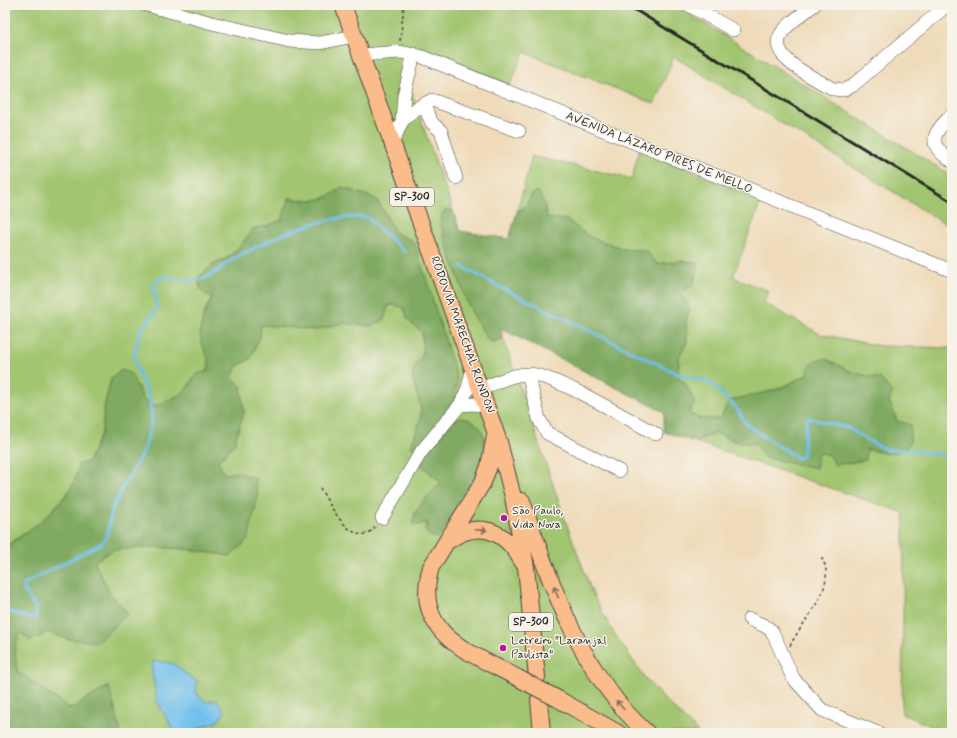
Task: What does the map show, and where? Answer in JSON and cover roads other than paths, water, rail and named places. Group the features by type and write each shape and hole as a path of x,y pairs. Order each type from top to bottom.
{"main road":[{"name":"RODOVIA MARECHAL RONDON","path":"343,5 473,365 497,436 513,497 526,567 537,677"},
{"path":"497,436 483,482 446,543 433,561 426,581 426,598 434,623 457,644 618,733"},
{"path":"497,436 561,607 574,634 608,690 647,733"},
{"path":"446,543 466,531 484,529 494,532 511,545 519,554 526,567"},
{"path":"539,700 542,733"}],"street":[{"path":"147,5 212,23 289,41 320,43 354,36"},
{"path":"689,5 733,30"},
{"path":"814,5 782,32 779,41 780,51 785,59 834,89 840,90 852,86 947,5"},
{"name":"AVENIDA LÁZARO PIRES DE MELLO","path":"361,55 400,52 414,54 952,272"},
{"path":"392,142 402,121 404,95 414,54"},
{"path":"402,121 423,104 432,100 519,131"},
{"path":"423,104 432,123 441,131 456,178"},
{"path":"952,115 938,127 935,141 941,154 952,161"},
{"path":"382,518 421,452 460,405 468,388 473,365"},
{"path":"481,389 516,376 528,374 538,375 557,382 656,434"},
{"path":"528,374 541,426 547,433 619,471"},
{"path":"460,405 474,404 487,407"},
{"path":"749,619 772,631 793,678 822,710 878,733"}],"water":[{"path":"153,661 172,663 180,668 185,674 197,681 196,692 205,702 217,700 225,712 218,721 199,728 196,733 175,733 157,701 152,672"}],"waterway":[{"path":"5,611 36,618 36,608 24,591 24,585 102,543 107,536 112,509 145,447 152,419 150,400 135,363 135,351 141,330 156,310 157,303 153,285 157,281 165,276 186,281 207,277 237,257 283,234 316,223 350,217 367,217 405,252"},
{"path":"461,266 500,287 678,374 706,381 714,386 738,410 744,421 754,430 798,458 802,457 807,420 809,418 848,428 878,446 889,450 907,450 952,456"}],"railway":[{"path":"627,5 952,202"}],"place":[{"name":"São Paulo, Vida Nova","path":"504,518"},
{"name":"Letreiro \"Laranjal Paulista\"","path":"503,648"}]}
